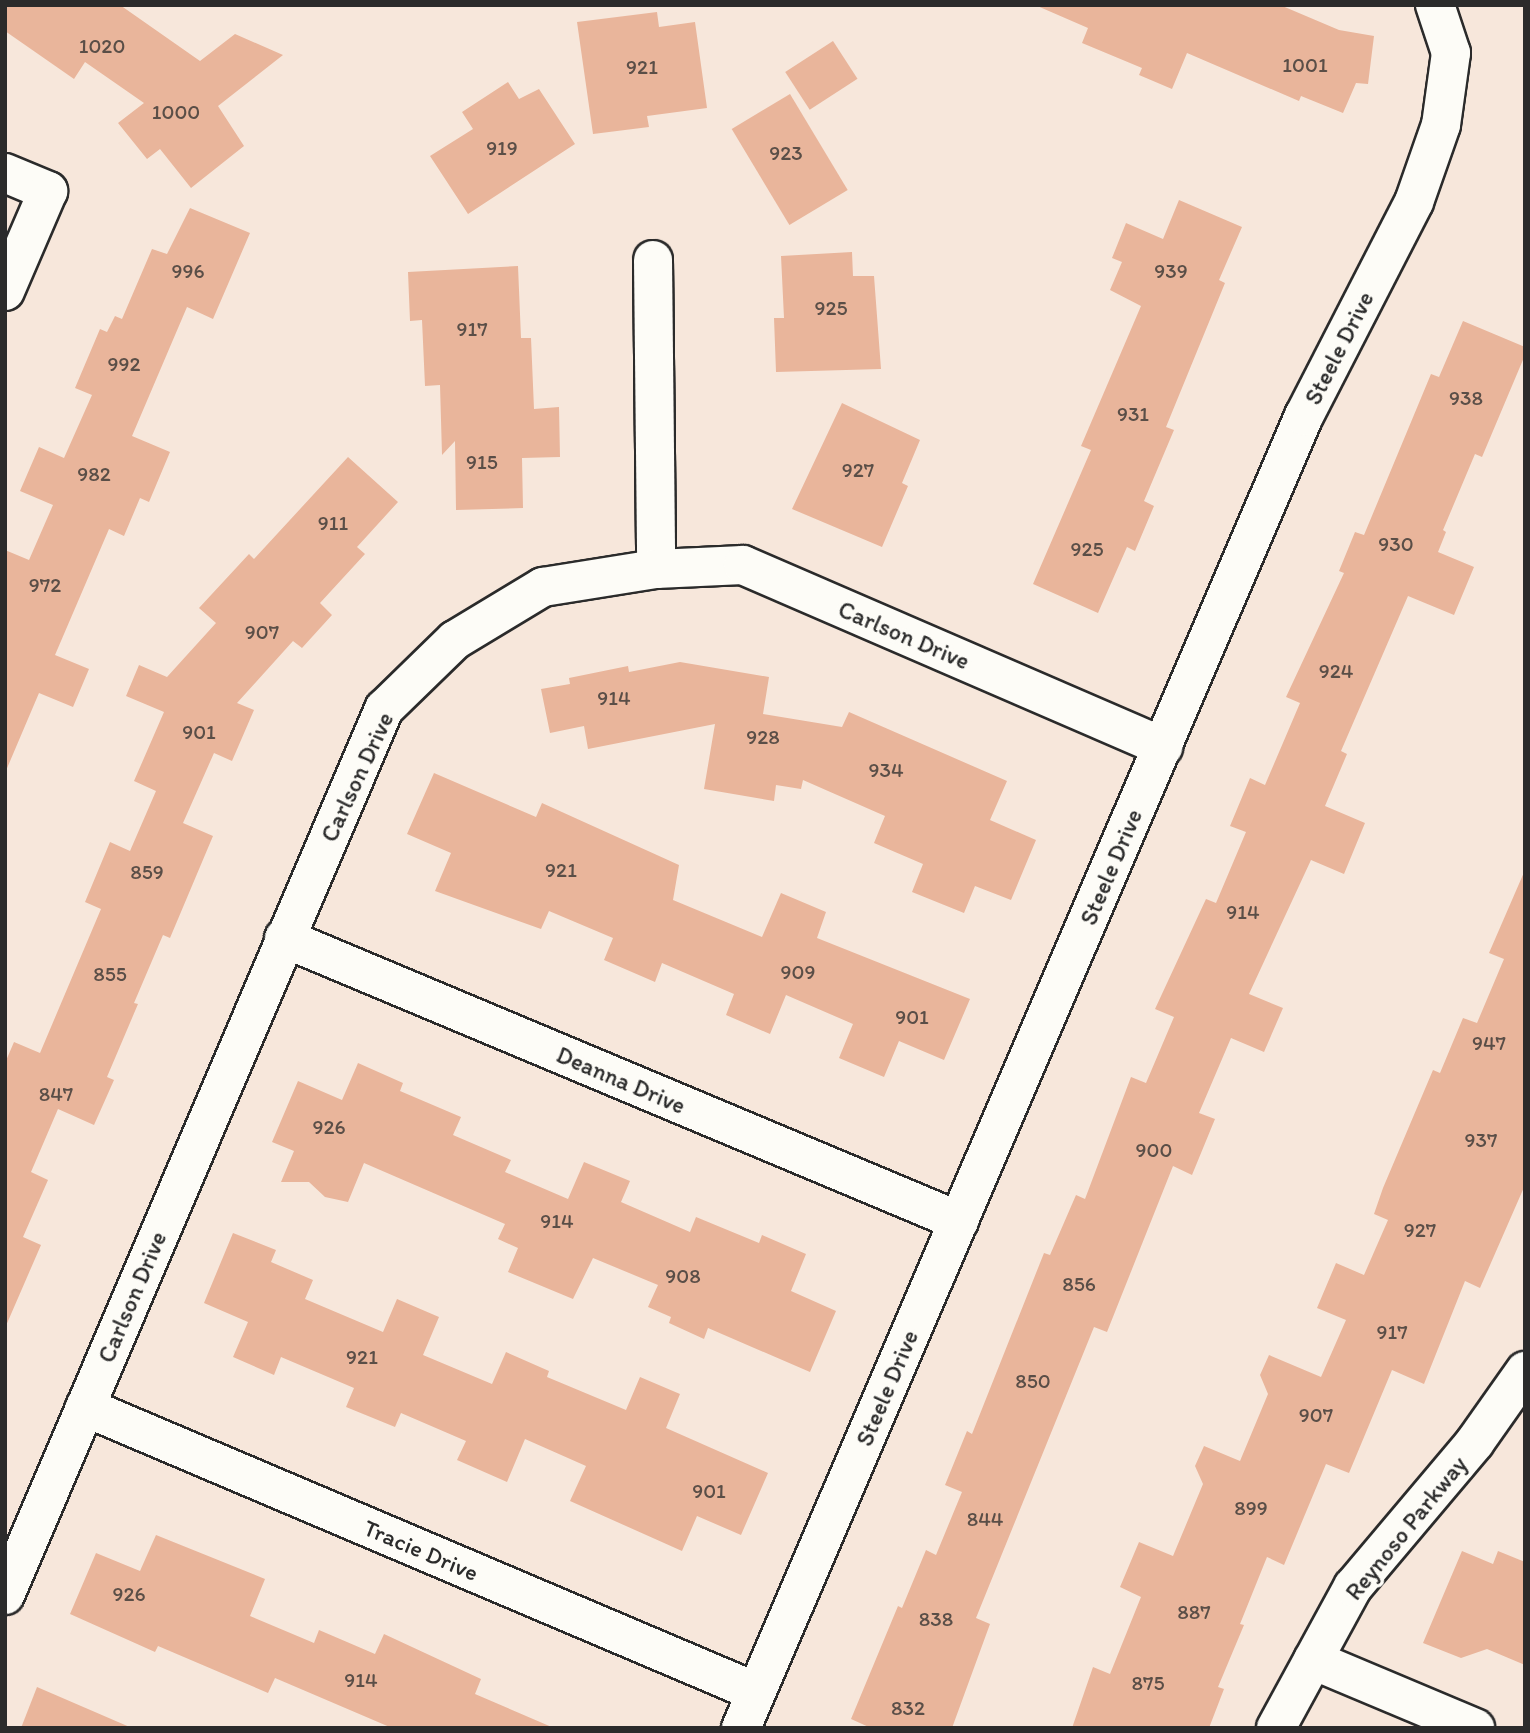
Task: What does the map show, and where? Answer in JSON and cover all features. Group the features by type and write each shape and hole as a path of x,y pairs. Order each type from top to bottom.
{"street":[{"name":"Steele Drive","path":"741,1728 1304,416 1414,202 1441,125 1451,53 1435,5"},
{"path":"5,173 48,191 5,291"},
{"path":"653,260 656,569"},
{"name":"Carlson Drive","path":"5,1595 384,709 456,640 543,587 656,569 743,565 1163,747"},
{"name":"Deanna Drive","path":"284,938 959,1221"},
{"name":"Reynoso Parkway","path":"1276,1728 1353,1587 1475,1442 1525,1371"},
{"name":"Tracie Drive","path":"85,1407 756,1692"},
{"path":"1313,1660 1475,1728"}],"building":[{"path":"5,5 120,5 200,61 235,34 283,55 218,106 244,146 191,188 160,149 147,159 118,123 144,103 85,62 74,79 5,31"},
{"path":"1035,5 1280,5 1339,30 1374,36 1368,84 1356,83 1343,113 1301,96 1299,101 1187,53 1172,89 1139,75 1142,68 1082,43 1088,28"},
{"path":"657,12 659,27 695,22 707,108 647,116 649,127 593,134 577,22"},
{"path":"833,41 858,79 810,110 785,72"},
{"path":"508,82 519,99 539,89 575,144 468,214 430,156 473,129 462,112"},
{"path":"790,94 848,190 789,225 732,129"},
{"path":"1179,200 1242,227 1219,280 1225,283 1166,427 1174,430 1144,501 1154,506 1135,551 1127,547 1098,613 1033,584 1091,450 1081,446 1141,306 1110,290 1122,262 1112,258 1126,223 1163,239"},
{"path":"190,208 250,233 213,319 187,307 132,436 170,452 149,502 140,498 124,536 109,529 55,655 89,669 73,707 39,693 5,773 5,550 29,560 53,505 20,491 39,447 64,458 92,395 75,388 100,329 107,332 115,316 122,319 152,249 167,254"},
{"path":"852,252 853,276 874,276 881,369 776,372 774,318 784,318 781,256"},
{"path":"518,266 521,338 531,338 534,409 559,407 560,457 522,458 523,508 456,510 455,441 442,455 440,385 425,386 422,320 410,321 408,272"},
{"path":"1463,321 1525,347 1525,355 1482,457 1475,454 1443,530 1446,532 1438,552 1474,567 1454,615 1408,596 1341,751 1347,754 1325,806 1365,823 1344,874 1311,860 1249,994 1283,1008 1264,1052 1231,1038 1199,1113 1215,1119 1192,1175 1173,1166 1107,1332 1094,1327 976,1618 990,1624 952,1728 871,1728 851,1719 898,1606 902,1608 926,1550 936,1555 962,1492 945,1485 967,1431 972,1434 1044,1253 1050,1255 1076,1195 1085,1199 1131,1077 1146,1083 1174,1017 1155,1009 1206,899 1216,903 1246,832 1230,826 1250,778 1265,785 1300,703 1286,697 1344,573 1339,571 1355,532 1364,535 1431,374 1439,377"},
{"path":"842,403 920,440 902,483 908,486 882,547 792,509"},
{"path":"348,457 398,502 357,547 365,554 320,603 332,615 302,648 293,641 237,703 254,710 232,761 214,753 183,823 213,836 170,938 163,935 134,1003 138,1004 107,1077 114,1080 94,1125 58,1109 31,1172 48,1180 23,1237 41,1245 5,1328 5,1063 14,1042 40,1053 101,909 85,902 110,842 130,851 156,791 134,781 164,712 126,696 139,665 167,677 216,623 199,608 249,554 254,559"},
{"path":"680,662 769,677 763,714 842,727 849,712 1007,781 990,820 1036,840 1011,900 975,886 964,913 912,892 923,864 874,843 885,816 803,780 801,789 776,785 774,801 704,789 715,724 588,749 584,726 550,733 541,689 570,684 569,678 628,666 629,672"},
{"path":"434,773 536,817 542,803 679,865 673,900 762,937 781,893 826,912 817,938 970,999 944,1060 899,1041 884,1077 839,1058 853,1024 786,995 770,1034 726,1015 734,994 662,963 655,982 604,960 613,938 549,911 541,929 435,891 451,853 407,834"},
{"path":"1525,870 1525,1185 1480,1288 1465,1281 1424,1384 1392,1370 1349,1473 1326,1464 1284,1565 1267,1557 1240,1624 1244,1625 1218,1687 1224,1689 1209,1728 1072,1728 1093,1667 1110,1674 1141,1597 1120,1587 1139,1542 1173,1556 1203,1484 1195,1466 1204,1446 1240,1461 1268,1394 1260,1375 1269,1355 1321,1377 1346,1320 1317,1308 1336,1263 1364,1275 1388,1220 1374,1214 1383,1188 1433,1070 1440,1073 1463,1018 1477,1023 1504,959 1489,953"},
{"path":"358,1063 403,1083 400,1091 461,1117 453,1135 511,1160 505,1172 568,1199 584,1162 630,1181 621,1202 690,1232 696,1217 759,1243 762,1235 806,1254 791,1291 836,1311 810,1372 708,1328 704,1339 669,1323 671,1317 648,1307 658,1285 593,1258 573,1299 508,1272 518,1248 498,1239 505,1224 364,1163 348,1202 325,1197 309,1182 281,1182 294,1151 272,1142 298,1081 342,1100"},
{"path":"233,1233 276,1250 271,1262 313,1280 305,1299 383,1332 397,1299 439,1317 423,1355 492,1384 506,1352 549,1371 547,1377 626,1410 640,1377 680,1394 666,1428 768,1473 741,1535 697,1516 682,1551 570,1501 586,1466 525,1439 507,1482 457,1460 466,1441 401,1413 395,1427 346,1407 354,1388 281,1357 274,1375 233,1357 248,1322 204,1303"},
{"path":"156,1535 265,1579 250,1616 314,1643 319,1630 375,1654 384,1634 481,1679 475,1694 554,1728 392,1728 275,1678 268,1693 158,1646 155,1652 70,1614 96,1553 140,1571"},
{"path":"1462,1551 1493,1564 1498,1551 1525,1562 1525,1665 1487,1649 1461,1658 1423,1643"},
{"path":"37,1687 132,1728 21,1728"}]}
